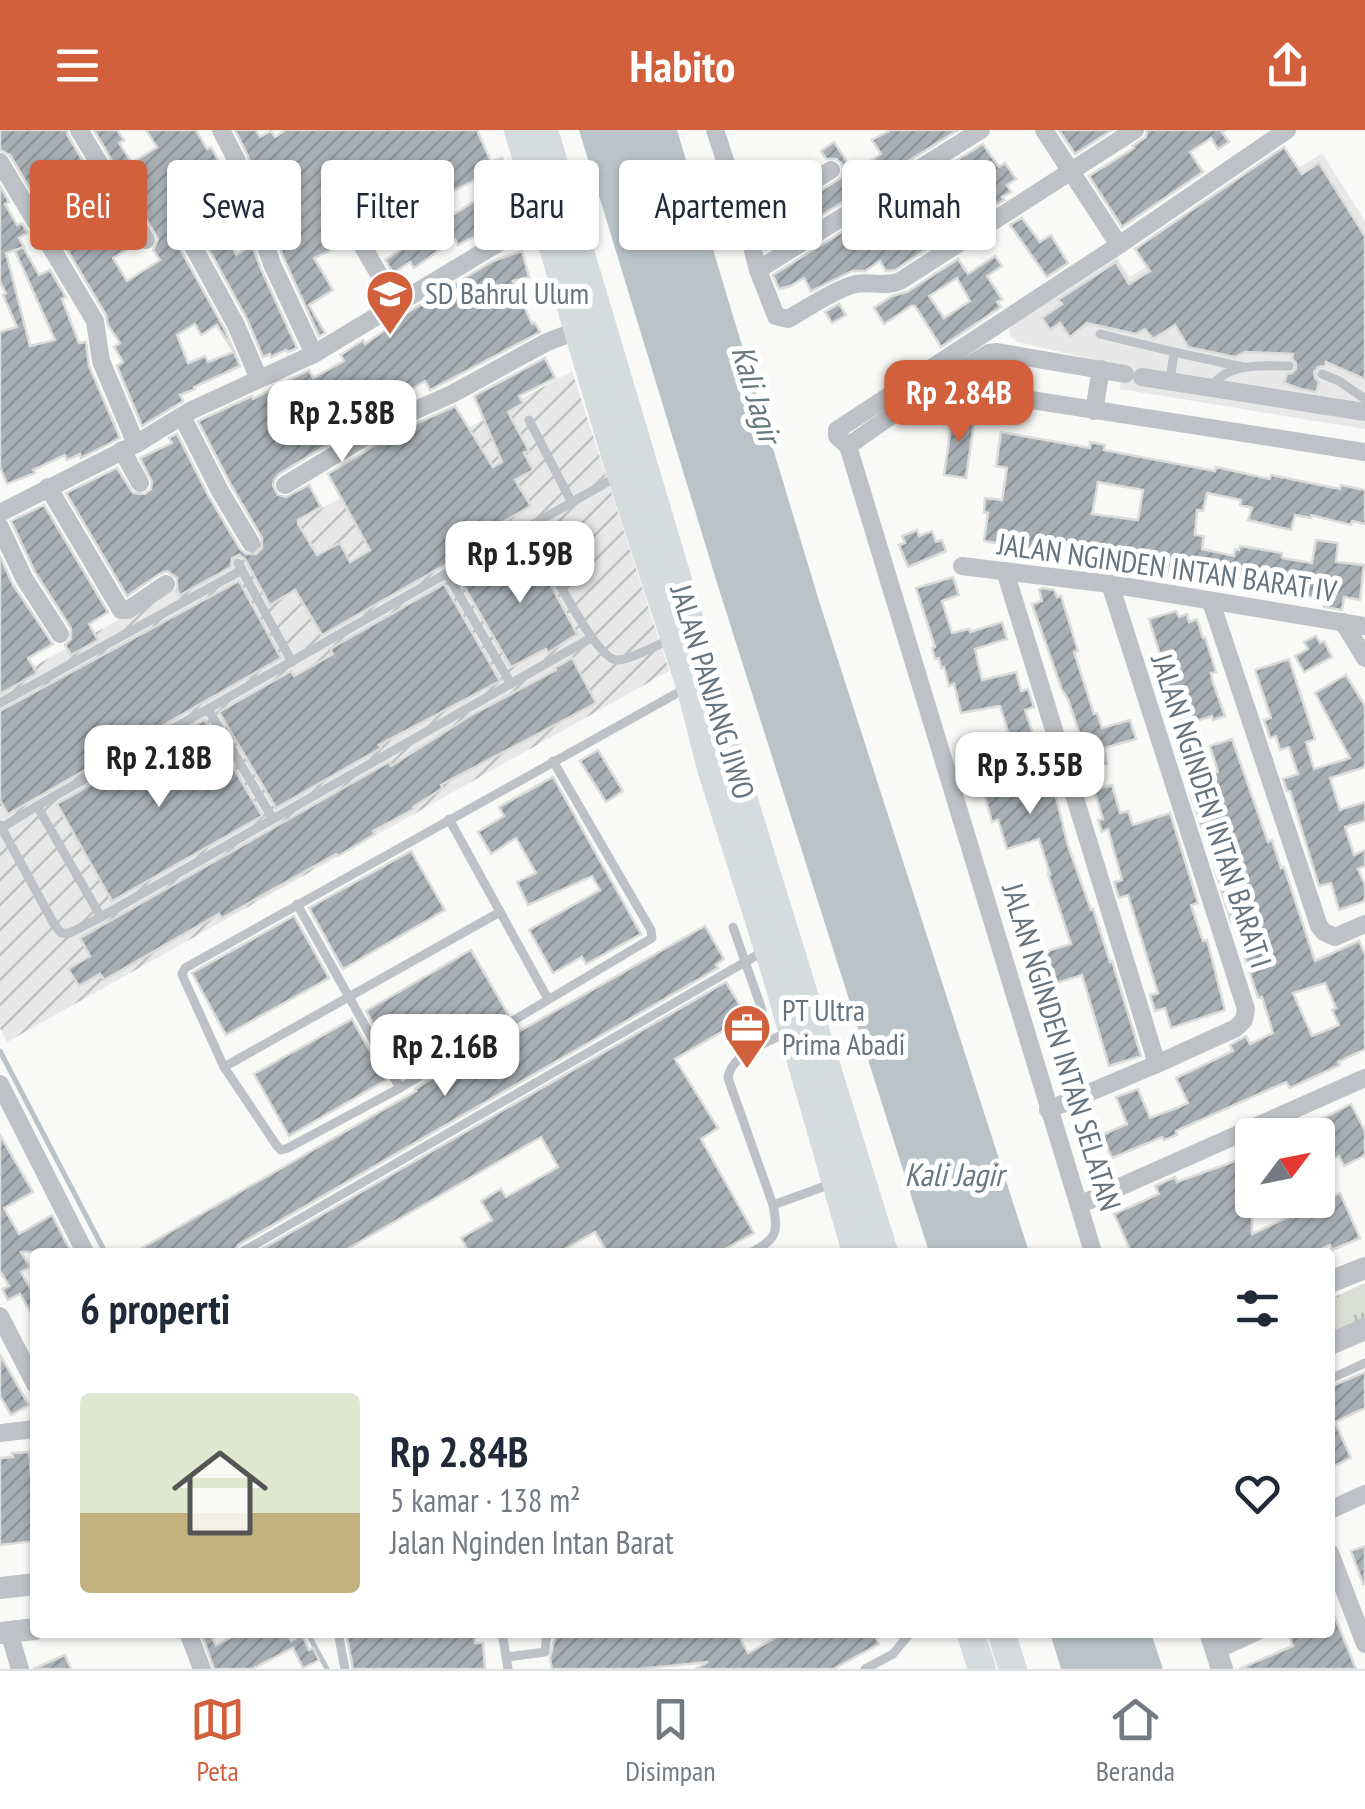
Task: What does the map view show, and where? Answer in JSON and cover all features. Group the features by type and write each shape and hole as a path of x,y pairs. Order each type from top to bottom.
{"main road":[{"name":"JALAN PANJANG JIWO","path":"518,130 527,160"},
{"name":"JALAN PANJANG JIWO","path":"544,130 722,765 883,1248"},
{"name":"JALAN PANJANG JIWO","path":"554,250 674,638 690,686 712,728"},
{"name":"JALAN PANJANG JIWO","path":"722,765 756,956 792,1030 855,1248"},
{"path":"972,1638 982,1669"},
{"path":"1003,1638 1012,1669"}],"street":[{"path":"79,130 97,160"},
{"path":"221,130 236,159 268,254 314,354"},
{"path":"715,130 725,160"},
{"path":"758,270 980,130"},
{"path":"1044,130 1119,245"},
{"path":"753,250 776,316 788,319 849,286 891,285 900,281 1135,130"},
{"path":"1287,130 836,433 848,446 936,386 989,353 998,352 1365,412"},
{"path":"0,162 97,325 101,360 140,484"},
{"path":"822,175 830,170"},
{"path":"195,250 236,325 258,379"},
{"path":"365,250 396,304"},
{"path":"0,513 182,416 314,354 486,250"},
{"path":"284,485 390,421 452,394 547,342 579,330"},
{"path":"1094,410 1101,369"},
{"path":"936,386 1365,452"},
{"path":"182,416 250,543"},
{"name":"JALAN NGINDEN INTAN SELATAN","path":"848,446 1092,1248"},
{"path":"48,488 121,610 128,610 166,584"},
{"path":"0,528 24,578 60,634"},
{"name":"JALAN NGINDEN INTAN BARAT IV","path":"962,566 1110,584 1365,626"},
{"path":"1005,571 1158,1064"},
{"name":"JALAN NGINDEN INTAN BARAT I","path":"1048,1110 1236,1028 1244,1020 1246,1010 1110,584"},
{"path":"1211,602 1319,926 1334,938 1365,924"},
{"path":"1342,622 1365,658"},
{"path":"1079,1205 1365,1078"},
{"path":"0,1084 83,1248"},
{"path":"1335,1280 1365,1268"},
{"path":"0,1316 30,1374"},
{"path":"1335,1342 1365,1329"},
{"path":"0,1433 30,1430"},
{"path":"1335,1508 1365,1494"},
{"path":"0,1588 30,1585"},
{"path":"1338,1597 1365,1644"},
{"path":"20,1669 4,1632 30,1629"},
{"path":"190,1638 202,1669"},
{"path":"1216,1651 1243,1638"}],"lane":[{"path":"1100,334 1242,367 1290,366"},
{"path":"1170,382 1174,352"},
{"path":"1211,388 1219,377 1242,367"},
{"path":"1322,374 1365,399"},
{"path":"529,420 572,503"},
{"path":"590,638 101,917 64,934 58,930 1,828 621,475"},
{"path":"529,527 590,638 610,658 615,660 674,638"},
{"path":"0,703 240,567 292,662"},
{"path":"447,574 510,684"},
{"path":"553,761 653,934 650,941 400,1088 281,1150 224,1067 183,970 297,904 553,761 690,686"},
{"path":"208,708 273,820"},
{"path":"36,806 101,917"},
{"path":"449,819 548,999"},
{"path":"297,904 400,1088"},
{"path":"224,1067 500,912"},
{"path":"734,927 756,956 762,1010"},
{"path":"249,1248 756,956"},
{"path":"759,1248 770,1242 778,1226 728,1072 736,1060 792,1030"},
{"path":"772,1205 836,1183"},
{"path":"1335,1377 1365,1363"},
{"path":"339,1638 345,1669"},
{"path":"503,1638 508,1669"},
{"path":"507,1657 545,1652 546,1638"},
{"path":"866,1669 893,1654 906,1638"}],"shaded area":[{"path":"1322,153 1365,221 1365,429 1120,389 1121,366 1018,342 1011,337 1012,325 1117,258 1130,277"},
{"path":"572,371 669,671 7,1042 0,1028 0,685"}],"green space":[{"path":"1365,1283 1365,1320 1335,1334 1335,1297"}],"water":[{"name":"Kali Jagir","path":"579,130 677,130 686,160 619,160 619,250 713,250 819,601 1028,1248 928,1248 599,196 599,160 588,160"},
{"path":"1052,1638 1153,1638 1163,1669 1061,1669"}],"building":[{"path":"0,130 67,130 83,160 30,160 30,189 10,155 0,150"},
{"path":"94,130 117,130 124,140 119,143 130,160 112,160"},
{"path":"146,130 196,130 218,160 167,160 167,250 181,250 225,330 240,366 180,395 183,401 142,426 117,366 123,362 114,347 120,343 67,250 126,250 113,258 127,281 160,260 153,250 158,239 147,220 147,160 137,160 157,147","holes":["195,324 201,335 217,325 234,352 208,362 205,356 188,363 177,335"]},
{"path":"235,130 256,130 260,137 271,131 275,137 286,130 477,130 490,160 474,160 474,180 454,191 454,160 321,160 321,250 332,250 314,258 333,290 309,305 325,333 319,336 281,250 301,250 301,160 249,160"},
{"path":"891,130 958,130 910,160 872,160 881,154 872,140"},
{"path":"1059,130 1112,130 1075,154"},
{"path":"1147,130 1225,130 1222,132 1229,142 1218,149 1211,138 1190,152 1203,172 1122,227 1089,176 1134,148 1146,137"},
{"path":"834,142 846,160 842,160 842,166 836,159 826,159 821,151"},
{"path":"983,144 994,160 957,160"},
{"path":"1284,147 1302,174 1319,163 1365,236 1365,379 1326,362 1314,372 1319,382 1316,392 1301,389 1284,383 1287,374 1296,369 1293,354 1245,352 1235,357 1188,347 1175,325 1153,339 1145,329 1136,334 1087,323 1070,337 1060,323 1050,330 1042,318 1062,304 1058,300 1116,262 1129,284 1150,271 1135,249"},
{"path":"996,163 999,167 1005,163 1016,179 1007,185 1011,192 1002,197 1004,200 996,205"},
{"path":"842,177 842,202 822,215 822,190"},
{"path":"0,186 17,225 22,223 28,233 19,238 39,275 50,270 66,297 62,299 79,343 86,342 89,366 120,438 81,458 80,454 67,460 65,455 7,484 0,467 0,332 17,327 0,282","holes":["21,248 15,251 55,340 30,346 6,253"]},
{"path":"474,201 474,237 458,245 454,214"},
{"path":"1022,218 1040,242 1051,235 1068,263 1047,277 1010,225"},
{"path":"842,232 842,250 926,250 895,270 886,271 880,261 865,271 852,271 811,291 804,278 779,289 773,275 813,250 822,250 822,244"},
{"path":"209,250 234,250 236,255 254,250 297,348 263,357"},
{"path":"400,250 439,250 414,268 410,262 393,273 385,260"},
{"path":"522,251 529,277 513,281 532,324 540,332 430,390 425,381 406,393 409,400 385,410 279,474 273,486 278,495 286,497 309,485 321,507 298,520 298,524 317,555 340,543 350,562 370,550 328,474 397,432 455,406 493,467 502,462 474,396 545,358 555,378 519,396 523,403 508,412 529,451 524,453 533,470 515,480 531,506 453,550 457,558 322,635 295,590 270,605 239,555 232,558 231,567 180,595 177,578 167,571 127,596 66,493 117,468 133,493 145,494 152,482 140,458 172,443 169,438 177,434 240,549 256,554 262,548 262,538 198,421 309,370 313,378 344,361 341,355 363,340 365,344 395,320 493,261"},
{"path":"995,256 1002,266 987,276 1002,299 997,302 1001,307 941,347 915,306 884,324 874,308 958,259 968,274","holes":["957,278 970,301 944,318 929,296"]},
{"path":"839,304 846,315 832,323 825,312"},
{"path":"953,413 975,416 966,478 944,475"},
{"path":"1001,432 1090,448 1090,442 1105,445 1104,450 1215,471 1216,467 1270,479 1271,475 1365,490 1365,524 1295,515 1291,530 1248,520 1252,508 1240,505 1241,500 1207,493 1203,511 1197,510 1195,535 1204,536 1202,549 1234,556 1240,546 1312,563 1316,540 1338,543 1336,562 1364,565 1360,600 1344,597 1342,610 1324,607 1325,599 1256,588 1218,576 1217,579 1197,575 1197,579 984,541 988,513 984,512 985,498 1002,500 1007,468 996,466","holes":["1098,482 1143,490 1138,520 1092,514"]},
{"path":"44,505 108,612 89,624 98,640 71,655 65,645 71,639 71,628 35,572 11,521"},
{"path":"917,530 919,536 932,531 936,542 942,540 946,551 908,567 899,545 905,543 902,536"},
{"path":"528,542 577,634 548,653 546,649 511,667 458,576 465,572 469,580 501,564 498,557"},
{"path":"0,556 13,585 53,644 28,658 37,673 0,694"},
{"path":"953,577 959,595 942,601 952,633 1002,622 1007,639 975,649 982,680 1016,672 1021,691 1028,689 1034,707 1025,710 1037,746 1041,745 1068,846 1112,961 1141,1056 1109,1066 1082,975 1031,991 1021,959 1071,944 1039,839 1007,849 998,820 992,822 972,765 968,766 963,748 1005,737 1008,732 1000,706 961,713 954,684 949,686 944,667 941,668 939,658 935,659 935,647 916,588"},
{"path":"239,581 281,658 8,814 0,800 0,711"},
{"path":"444,584 500,681 379,745 381,748 276,808 219,712 291,671 294,676 333,654 330,649"},
{"path":"1039,590 1061,596 1078,651 1074,652 1102,728 1130,720 1136,739 1104,748 1107,764 1088,768 1068,699 1032,604 1042,601"},
{"path":"1176,611 1179,617 1187,614 1189,622 1197,619 1216,672 1211,673 1213,683 1225,716 1181,726 1149,619"},
{"path":"1316,636 1320,643 1324,641 1332,657 1304,672 1295,656 1308,649 1304,642"},
{"path":"572,658 596,703 441,785 443,788 414,809 338,856 222,918 219,914 104,980 100,974 79,986 68,969 90,956 80,938 389,762 391,766"},
{"path":"1289,659 1315,739 1306,742 1314,769 1350,758 1315,693 1346,675 1365,706 1365,767 1330,778 1340,810 1365,802 1365,821 1345,827 1354,855 1365,850 1365,866 1358,869 1365,885 1365,901 1339,910 1331,883 1319,886 1283,779 1298,774 1289,747 1280,750 1276,736 1270,738 1264,720 1271,718 1255,670"},
{"path":"205,720 262,816 112,901 57,804"},
{"path":"1232,739 1268,842 1272,840 1281,868 1284,867 1315,961 1359,941 1365,954 1365,1049 1290,1088 1286,1082 1176,1131 1177,1135 1164,1140 1162,1137 1112,1158 1102,1135 1127,1124 1116,1097 1138,1089 1150,1118 1179,1107 1188,1103 1176,1078 1233,1051 1230,1045 1246,1036 1250,1044 1273,1033 1245,958 1250,956 1239,920 1231,922 1215,870 1221,863 1212,833 1204,835 1191,796 1198,793 1194,780 1218,772 1210,746","holes":["1325,983 1336,1008 1332,1010 1339,1025 1312,1036 1293,993"]},
{"path":"598,750 623,791 606,802 580,761"},
{"path":"553,777 641,934 586,964 582,957 553,973 529,930 600,890 592,876 528,905 517,882 536,873 516,838 491,854 478,832 504,816 499,807"},
{"path":"1112,785 1120,813 1128,811 1133,825 1170,813 1198,903 1191,905 1203,941 1207,940 1225,1010 1171,1028 1165,1008 1155,1011 1150,995 1158,993 1128,895 1119,898 1114,882 1122,880 1108,829 1102,832 1098,820 1103,819 1094,790"},
{"path":"411,851 445,910 343,969 309,908"},
{"path":"294,916 329,978 226,1035 192,973"},
{"path":"705,926 724,959 716,965 718,968 236,1248 142,1248 416,1091 516,1028 518,1032"},
{"path":"471,950 508,1014 407,1074 404,1070 400,1072 366,1011"},
{"path":"726,982 747,1017 675,1059 718,1128 701,1139 754,1233 726,1248 605,1248 595,1232 567,1248 467,1248 461,1238 492,1220 481,1201 501,1189 506,1197 558,1167 541,1137 349,1248 264,1248"},
{"path":"352,1019 386,1080 289,1136 254,1074"},
{"path":"1351,1104 1365,1131 1365,1155 1344,1166 1339,1156 1335,1158 1335,1118 1324,1118"},
{"path":"0,1135 33,1192 4,1208 19,1234 52,1215 69,1248 30,1248 30,1252 21,1252 30,1267 21,1272 30,1288 30,1311 20,1294 8,1300 2,1289 9,1286 0,1271"},
{"path":"1235,1161 1235,1218 1252,1218 1252,1234 1286,1218 1335,1218 1335,1195 1340,1193 1360,1238 1335,1249 1330,1245 1129,1248 1114,1214 1159,1194 1155,1186 1175,1177 1177,1182"},
{"path":"0,1355 29,1405 11,1415 0,1396"},
{"path":"1365,1372 1365,1408 1335,1422 1335,1385"},
{"path":"1335,1422 1351,1458 1335,1466"},
{"path":"29,1452 30,1542 0,1545 0,1458 13,1457 12,1453"},
{"path":"1365,1546 1365,1583 1363,1584 1351,1551"},
{"path":"1335,1617 1356,1669 1239,1669 1293,1646 1290,1638 1335,1638"},
{"path":"203,1638 212,1638 216,1645 230,1638 303,1638 319,1660 303,1668 293,1648 252,1669 214,1669"},
{"path":"347,1638 475,1638 475,1643 483,1643 485,1669 353,1669"},
{"path":"555,1638 740,1638 748,1653 775,1638 876,1638 879,1644 833,1669 695,1669 708,1662 639,1669 552,1669"},
{"path":"65,1655 71,1669 33,1669"}],"waterway":[{"path":"0,1051 103,1248"},
{"path":"310,1638 327,1669"}],"place":[{"name":"SD Bahrul Ulum","path":"390,336"},
{"name":"PT Ultra Prima Abadi","path":"747,1070"}]}
